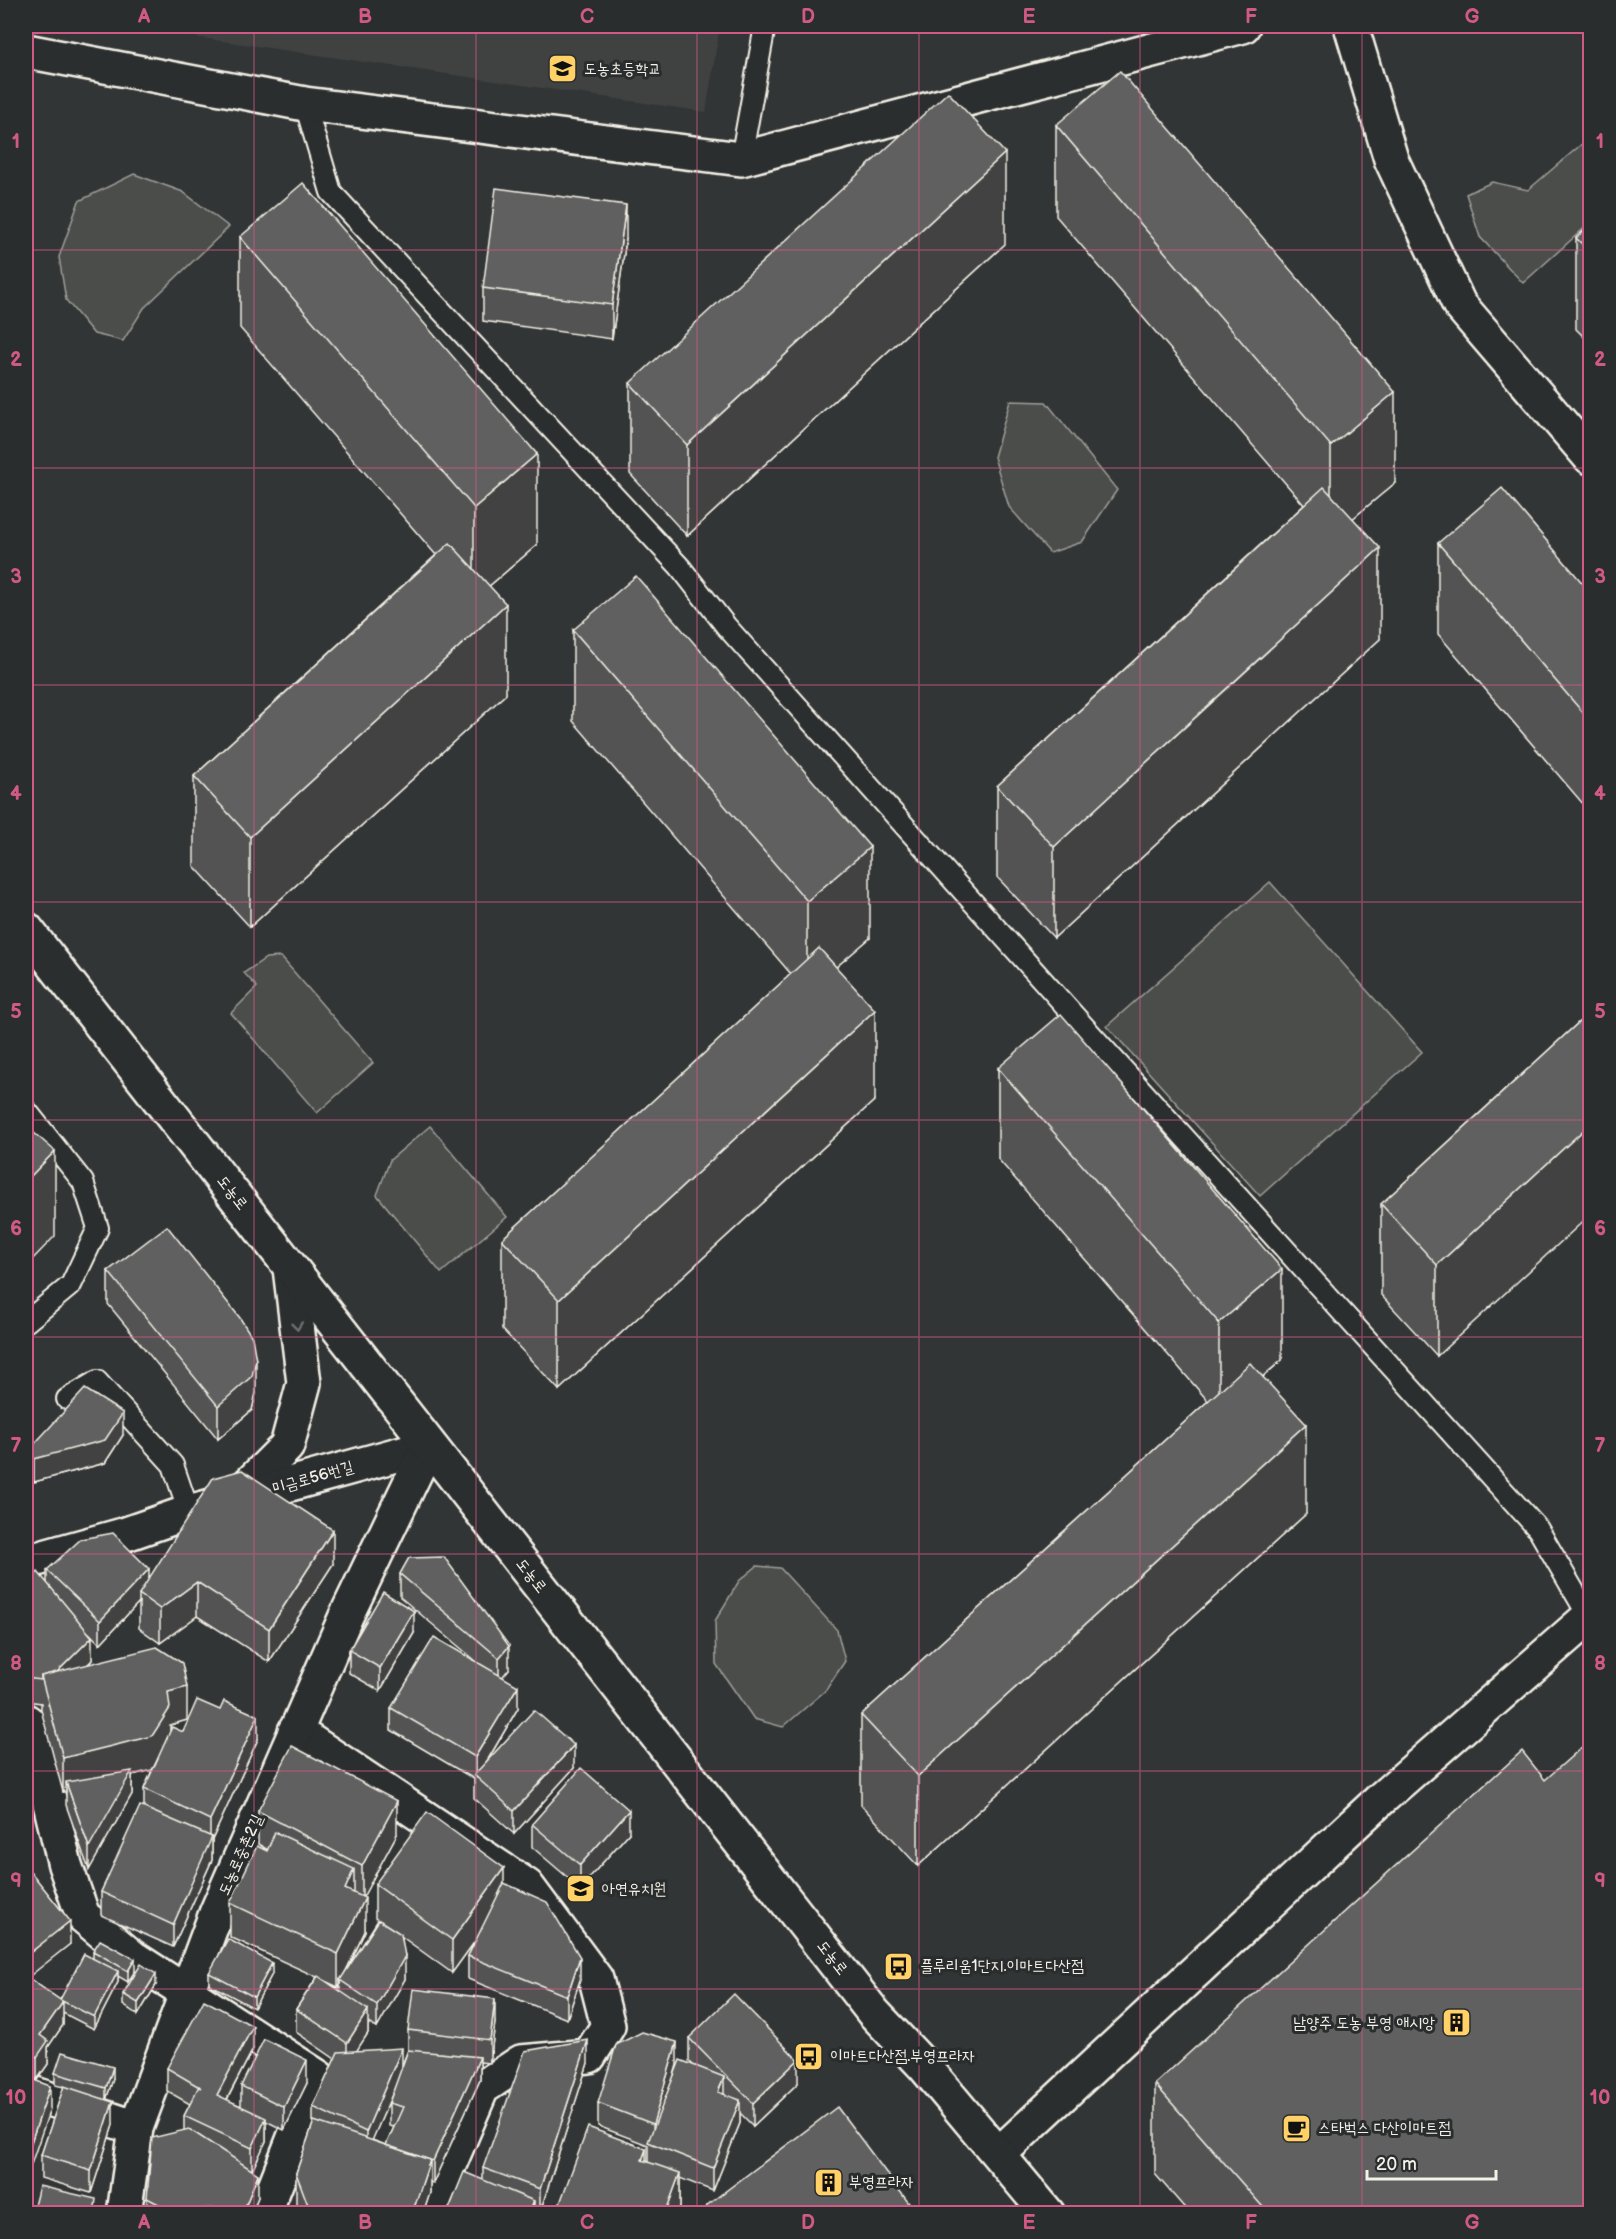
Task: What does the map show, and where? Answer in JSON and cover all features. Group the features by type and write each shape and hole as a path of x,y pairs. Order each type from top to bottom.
{"street":[{"path":"26,51 304,104 741,159 1243,26"},
{"path":"1351,26 1391,159 1459,303 1590,457"},
{"name":"도농로","path":"26,929 428,1446 873,2012 925,2067 1048,2214"},
{"path":"232,1501 287,1446 304,1383 290,1268"},
{"name":"미금로56번길","path":"26,1562 123,1535 189,1512 428,1446"},
{"name":"도농로중촌2길","path":"124,2214 136,2128 217,1911 347,1614 428,1446"},
{"path":"999,2154 1382,1798 1590,1616"},
{"path":"26,1721 32,1725 65,1865 83,1916 132,1957 318,2077 264,2214"},
{"path":"295,1731 527,1886 596,1979 608,2026 589,2056 521,2062 482,2088 428,2214"},
{"path":"26,2091 136,2128"}],"lane":[{"path":"741,159 765,26"},
{"path":"304,104 331,192 680,567 726,626 1538,1529 1590,1616"},
{"path":"26,1110 83,1182 99,1228 71,1285 26,1322"},
{"path":"67,1399 97,1381 173,1465 189,1512"}],"shaded area":[{"name":"도농초등학교","path":"119,26 720,26 706,112"},
{"path":"1583,143 1590,151 1590,223 1523,283 1480,237 1466,194 1492,182 1528,190"},
{"path":"134,174 183,192 229,227 144,308 123,341 94,334 66,300 59,257 79,201"},
{"path":"1010,401 1046,402 1117,490 1082,542 1050,553 1009,507 994,457"},
{"path":"1270,882 1422,1052 1260,1196 1107,1026"},
{"path":"281,957 373,1063 317,1113 231,1013 257,987 244,973 266,958"},
{"path":"430,1126 507,1217 441,1273 377,1195 390,1160"},
{"path":"757,1566 780,1568 837,1630 845,1661 826,1690 783,1727 754,1719 716,1664 715,1621 739,1581"}],"building":[{"path":"1120,71 1395,392 1331,446 1056,125"},
{"path":"948,92 1005,153 687,445 630,383"},
{"path":"303,183 537,454 474,508 240,237"},
{"path":"496,188 626,205 612,305 483,288"},
{"path":"1590,225 1590,252 1576,238"},
{"path":"1324,487 1380,548 1054,847 997,786"},
{"path":"1502,488 1590,592 1590,721 1438,543"},
{"path":"450,543 506,604 250,837 194,776"},
{"path":"636,576 870,847 807,901 573,630"},
{"path":"819,948 875,1010 559,1300 502,1239"},
{"path":"1590,1012 1590,1124 1437,1265 1381,1204"},
{"path":"1061,1014 1282,1269 1219,1323 998,1068"},
{"path":"26,1126 55,1151 26,1181"},
{"path":"167,1226 240,1318 252,1337 256,1360 252,1376 218,1406 108,1271"},
{"path":"1250,1363 1306,1424 918,1776 861,1715"},
{"path":"85,1389 123,1413 105,1440 34,1459 27,1452"},
{"path":"242,1470 333,1530 269,1629 197,1582 160,1609 139,1594 213,1478"},
{"path":"113,1533 149,1569 100,1621 47,1570 81,1539"},
{"path":"444,1557 509,1646 499,1658 400,1574 409,1558"},
{"path":"38,1572 92,1637 57,1672 41,1676 41,1680 26,1678 26,1584"},
{"path":"383,1592 414,1611 380,1668 349,1650"},
{"path":"434,1637 518,1686 475,1757 391,1708"},
{"path":"157,1647 182,1663 187,1687 168,1692 170,1708 152,1736 63,1758 41,1676"},
{"path":"197,1700 220,1710 224,1701 258,1716 210,1820 144,1789 172,1727 183,1732"},
{"path":"534,1710 574,1745 514,1811 474,1775"},
{"name":"남양주 도농 부영 애시앙","path":"1590,1740 1590,2214 1269,2214 1155,2084 1522,1751 1545,1780"},
{"path":"292,1746 397,1801 362,1866 258,1811"},
{"path":"581,1768 629,1810 580,1865 532,1824"},
{"path":"132,1771 89,1847 66,1782"},
{"path":"140,1806 212,1837 173,1925 101,1892"},
{"path":"427,1812 504,1868 452,1940 375,1884"},
{"path":"275,1832 354,1869 345,1889 365,1898 338,1954 230,1903 257,1846 267,1851"},
{"path":"26,1866 70,1921 26,1956"},
{"path":"504,1883 547,1902 580,1957 567,1996 468,1956"},
{"path":"379,1920 401,1934 405,1956 377,2005 340,1980"},
{"path":"228,1939 272,1963 254,1997 209,1973"},
{"path":"100,1940 135,1959 128,1971 93,1951"},
{"path":"84,1954 118,1971 94,2017 60,2000"},
{"path":"141,1964 156,1974 138,2003 123,1994"},
{"path":"318,1976 368,2010 347,2043 296,2009"},
{"path":"27,1977 63,2002 40,2035 48,2041 37,2057 26,2049"},
{"path":"413,1989 495,1999 490,2040 408,2030"},
{"path":"734,1994 798,2060 753,2103 689,2038"},
{"path":"204,2000 253,2026 217,2095 266,2118 252,2148 184,2116 199,2087 167,2068"},
{"path":"642,2032 677,2042 653,2124 598,2103 616,2045"},
{"path":"264,2039 307,2060 284,2107 241,2086"},
{"path":"588,2040 540,2189 483,2168 525,2051"},
{"path":"402,2048 366,2132 313,2107 338,2052"},
{"path":"408,2050 480,2057 433,2161 386,2145 403,2107 389,2103"},
{"path":"62,2052 113,2067 106,2088 55,2073"},
{"path":"680,2060 724,2077 718,2092 740,2100 713,2168 648,2142"},
{"path":"26,2077 50,2086 26,2157"},
{"path":"64,2086 113,2102 91,2171 41,2155"},
{"path":"837,2107 917,2214 711,2214 706,2206"},
{"path":"314,2121 430,2160 412,2214 332,2214 308,2205 296,2173"},
{"path":"588,2127 646,2149 642,2160 680,2173 665,2214 556,2214"},
{"path":"189,2129 258,2174 245,2207 170,2210 147,2198 152,2138"},
{"path":"464,2172 534,2201 528,2214 447,2214"},
{"path":"39,2186 96,2199 94,2214 32,2214"}],"place":[{"name":"도농초등학교","path":"563,69"},
{"name":"아연유치원","path":"581,1889"},
{"name":"플루리움1단지.이마트다산점","path":"899,1966"},
{"name":"남양주 도농 부영 애시앙","path":"1456,2023"},
{"name":"이마트다산점.부영프라자","path":"809,2056"},
{"name":"스타벅스 다산이마트점","path":"1297,2128"},
{"name":"부영프라자","path":"828,2182"}]}
